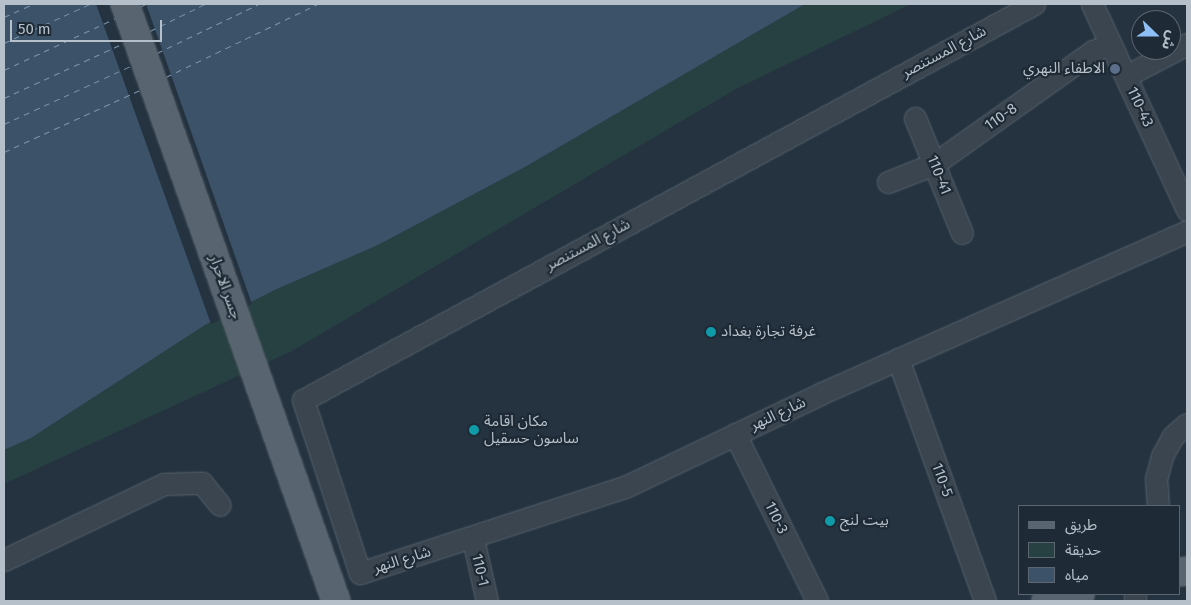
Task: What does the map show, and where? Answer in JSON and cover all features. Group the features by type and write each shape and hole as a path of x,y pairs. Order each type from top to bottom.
{"main road":[{"name":"جسر الاحرار","path":"125,4 324,572 336,601"},
{"path":"1046,601 1075,595"}],"street":[{"name":"شارع المستنصر","path":"360,573 302,400 1034,4"},
{"name":"110-43","path":"1092,4 1187,210"},
{"name":"110-8","path":"888,182 934,164 1093,51 1111,44"},
{"path":"1126,76 1187,44"},
{"name":"110-41","path":"915,118 962,233"},
{"name":"شارع النهر","path":"360,573 473,539 625,487 898,359 1187,231"},
{"name":"110-5","path":"898,359 985,601"},
{"path":"1158,505 1156,479 1162,456 1173,436 1187,424"},
{"name":"110-3","path":"735,434 817,601"},
{"path":"4,560 164,484 202,483 220,505"},
{"name":"110-1","path":"473,539 487,601"}],"green space":[{"path":"805,4 911,4 736,89 292,351 4,484 4,450 31,438 205,325 277,289 378,245 525,167"}],"water":[{"path":"4,4 805,4 525,167 378,245 277,289 205,325 31,438 4,450"}],"pier":[{"path":"96,4 146,4 252,304 211,324"}],"ferry route":[{"path":"4,17 33,4"},
{"path":"4,43 90,4"},
{"path":"140,7 146,4"},
{"path":"150,31 205,4"},
{"path":"157,53 259,4"},
{"path":"166,77 318,4"},
{"path":"4,70 116,18"},
{"path":"4,98 124,43"},
{"path":"4,124 133,65"},
{"path":"4,152 142,89"}],"place":[{"name":"الاطفاء النهري","path":"1115,69"},
{"name":"غرفة تجارة بغداد","path":"711,332"},
{"name":"مكان اقامة ساسون حسقيل","path":"474,430"},
{"name":"بيت لنج","path":"830,521"}]}
